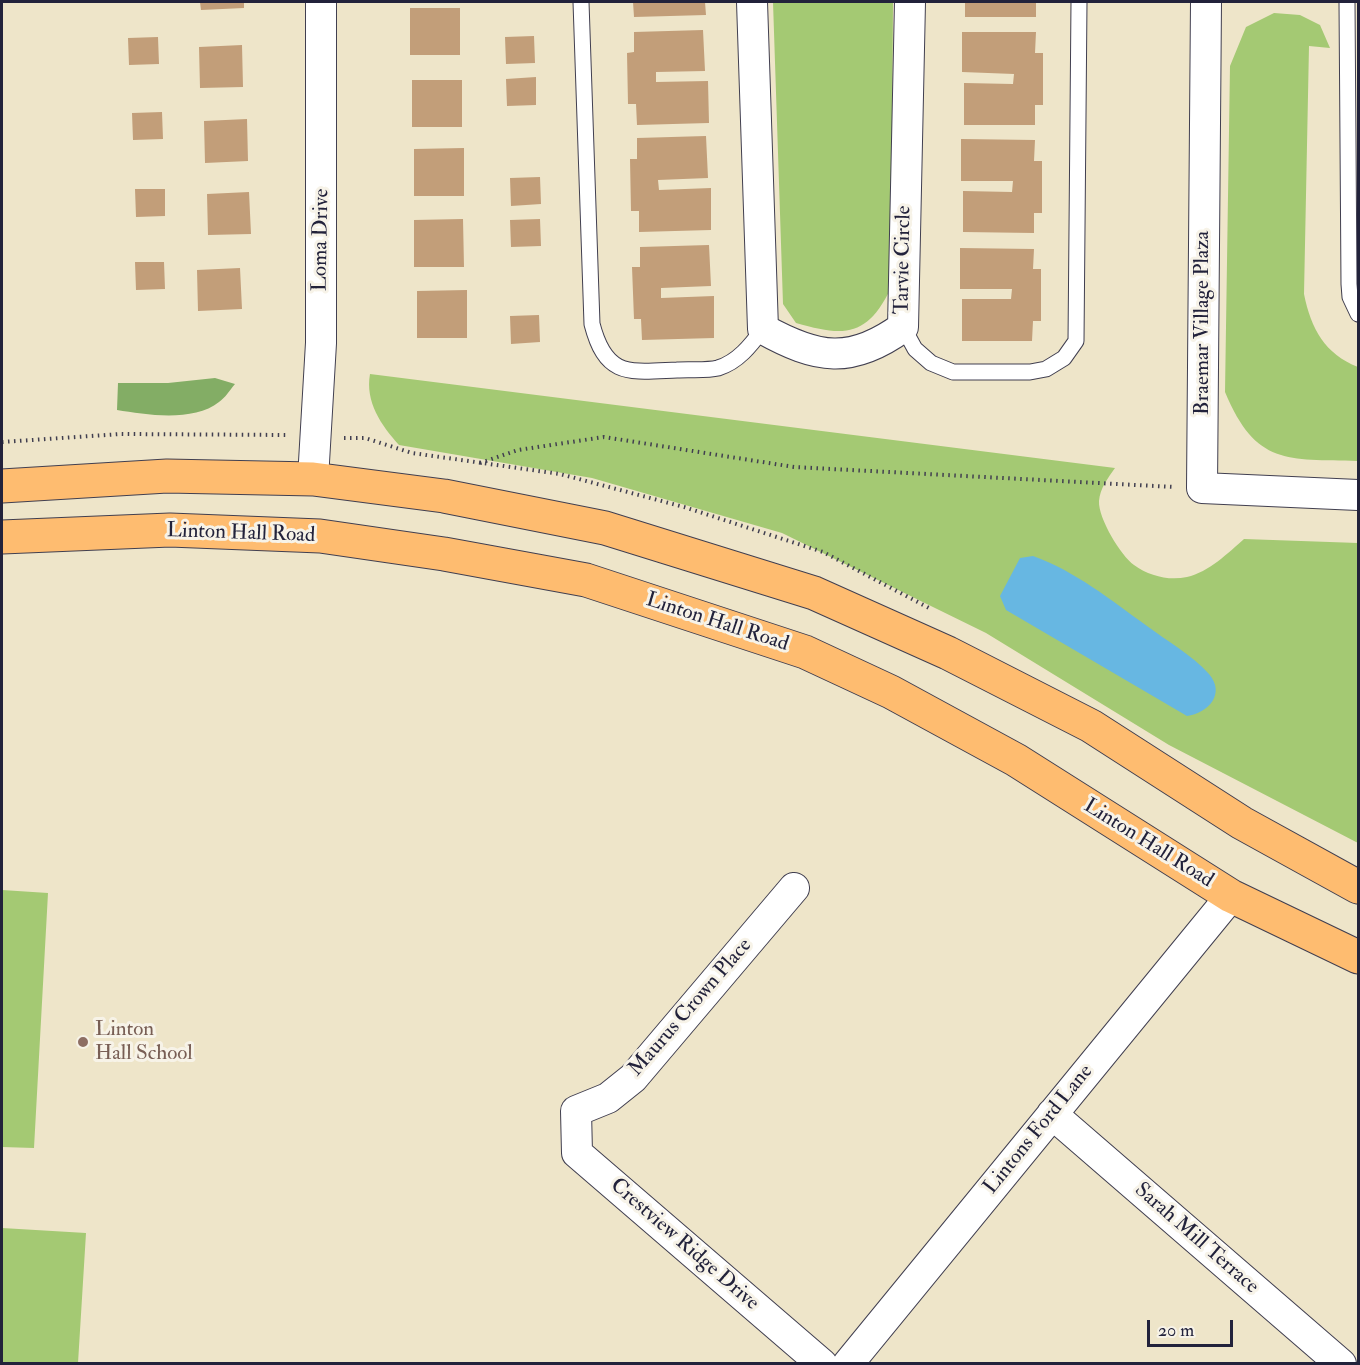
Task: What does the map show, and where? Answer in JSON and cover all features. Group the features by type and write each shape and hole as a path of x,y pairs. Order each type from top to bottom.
{"main road":[{"path":"2,486 167,476 313,479 444,496 605,528 814,593 948,653 1091,726 1242,823 1359,887"},
{"name":"Linton Hall Road","path":"2,537 170,530 320,536 444,554 586,580 805,652 891,692 1016,760 1231,896 1359,957"}],"street":[{"name":"Loma Drive","path":"313,479 321,343 321,2"},
{"path":"752,2 763,329"},
{"name":"Tarvie Circle","path":"763,329 791,344 820,353 840,353 878,345 903,327 910,2"},
{"name":"Braemar Village Plaza","path":"1202,488 1206,2"},
{"path":"1202,488 1359,495"},
{"name":"Maurus Crown Place","path":"576,1111 608,1098 633,1078 794,888"},
{"name":"Lintons Ford Lane","path":"848,1364 1231,896"},
{"name":"Crestview Ridge Drive","path":"576,1111 577,1153 822,1364"},
{"name":"Sarah Mill Terrace","path":"1052,1114 1341,1364"}],"lane":[{"path":"581,2 592,324 598,350 617,366 633,372 719,368 745,353 763,329"},
{"path":"903,327 915,349 931,363 952,372 1030,372 1046,369 1064,358 1076,341 1079,2"},
{"path":"1347,2 1349,284 1350,297 1359,314"}],"path":[{"path":"2,442 121,434 271,434"},
{"path":"480,463 518,450 604,437 794,467 1202,488"}],"green space":[{"path":"773,2 893,2 891,288 873,316 853,329 828,330 796,323 783,304"},
{"path":"1274,13 1300,15 1320,25 1330,48 1309,46 1304,294 1315,329 1321,339 1346,362 1358,367 1358,461 1312,460 1277,454 1262,446 1249,434 1225,392 1230,66 1246,27"},
{"path":"370,374 1115,468 1105,483 1099,501 1106,526 1123,554 1134,565 1153,575 1166,578 1187,577 1203,571 1244,539 1358,543 1358,843 1169,745 986,633 782,533 592,478 399,445 386,429 372,403"},
{"path":"215,378 235,384 219,402 197,412 170,415 117,410 118,383 168,383"},
{"path":"2,890 48,893 34,1148 2,1147"},
{"path":"2,1228 86,1233 78,1363 2,1363"}],"water":[{"path":"1033,556 1092,587 1195,661 1214,681 1215,695 1208,707 1187,716 1006,610 1000,596 1020,558"}],"building":[{"path":"200,2 244,2 244,8 201,10"},
{"path":"633,2 705,2 706,15 634,17"},
{"path":"965,2 1036,2 1036,17 965,17"},
{"path":"410,8 460,8 460,55 410,55"},
{"path":"703,30 705,71 656,72 656,82 708,81 709,123 637,125 636,104 628,104 627,53 634,52 634,32"},
{"path":"962,32 1036,32 1035,53 1043,53 1043,105 1035,105 1035,125 964,125 964,83 1013,84 1014,74 962,72"},
{"path":"534,36 535,63 506,64 505,37"},
{"path":"158,37 159,64 129,65 128,38"},
{"path":"242,45 243,87 200,88 199,47"},
{"path":"536,77 536,105 507,106 506,79"},
{"path":"412,80 462,80 462,127 412,127"},
{"path":"162,112 163,139 133,140 132,113"},
{"path":"247,119 248,161 205,163 204,121"},
{"path":"706,136 708,178 658,180 659,190 711,188 711,230 639,232 639,211 631,211 630,159 637,159 637,138"},
{"path":"961,139 1035,140 1034,161 1042,161 1042,213 1034,213 1034,233 963,232 963,191 1012,192 1013,181 961,181"},
{"path":"464,148 464,196 414,196 414,149"},
{"path":"540,177 541,204 511,206 510,178"},
{"path":"135,189 165,189 165,216 136,217"},
{"path":"249,192 251,234 208,235 207,194"},
{"path":"463,219 464,267 414,267 414,220"},
{"path":"540,219 541,246 511,247 510,220"},
{"path":"709,245 711,286 661,288 661,298 714,296 714,338 642,340 641,319 634,319 632,267 640,267 640,247"},
{"path":"960,248 1034,249 1033,269 1041,269 1041,321 1033,321 1032,341 962,341 962,299 1011,299 1012,289 960,289"},
{"path":"135,262 164,262 165,289 136,290"},
{"path":"240,268 242,309 198,311 197,270"},
{"path":"467,290 467,338 417,338 417,291"},
{"path":"539,315 540,342 511,344 510,316"}],"place":[{"name":"Linton Hall School","path":"83,1042"}]}
